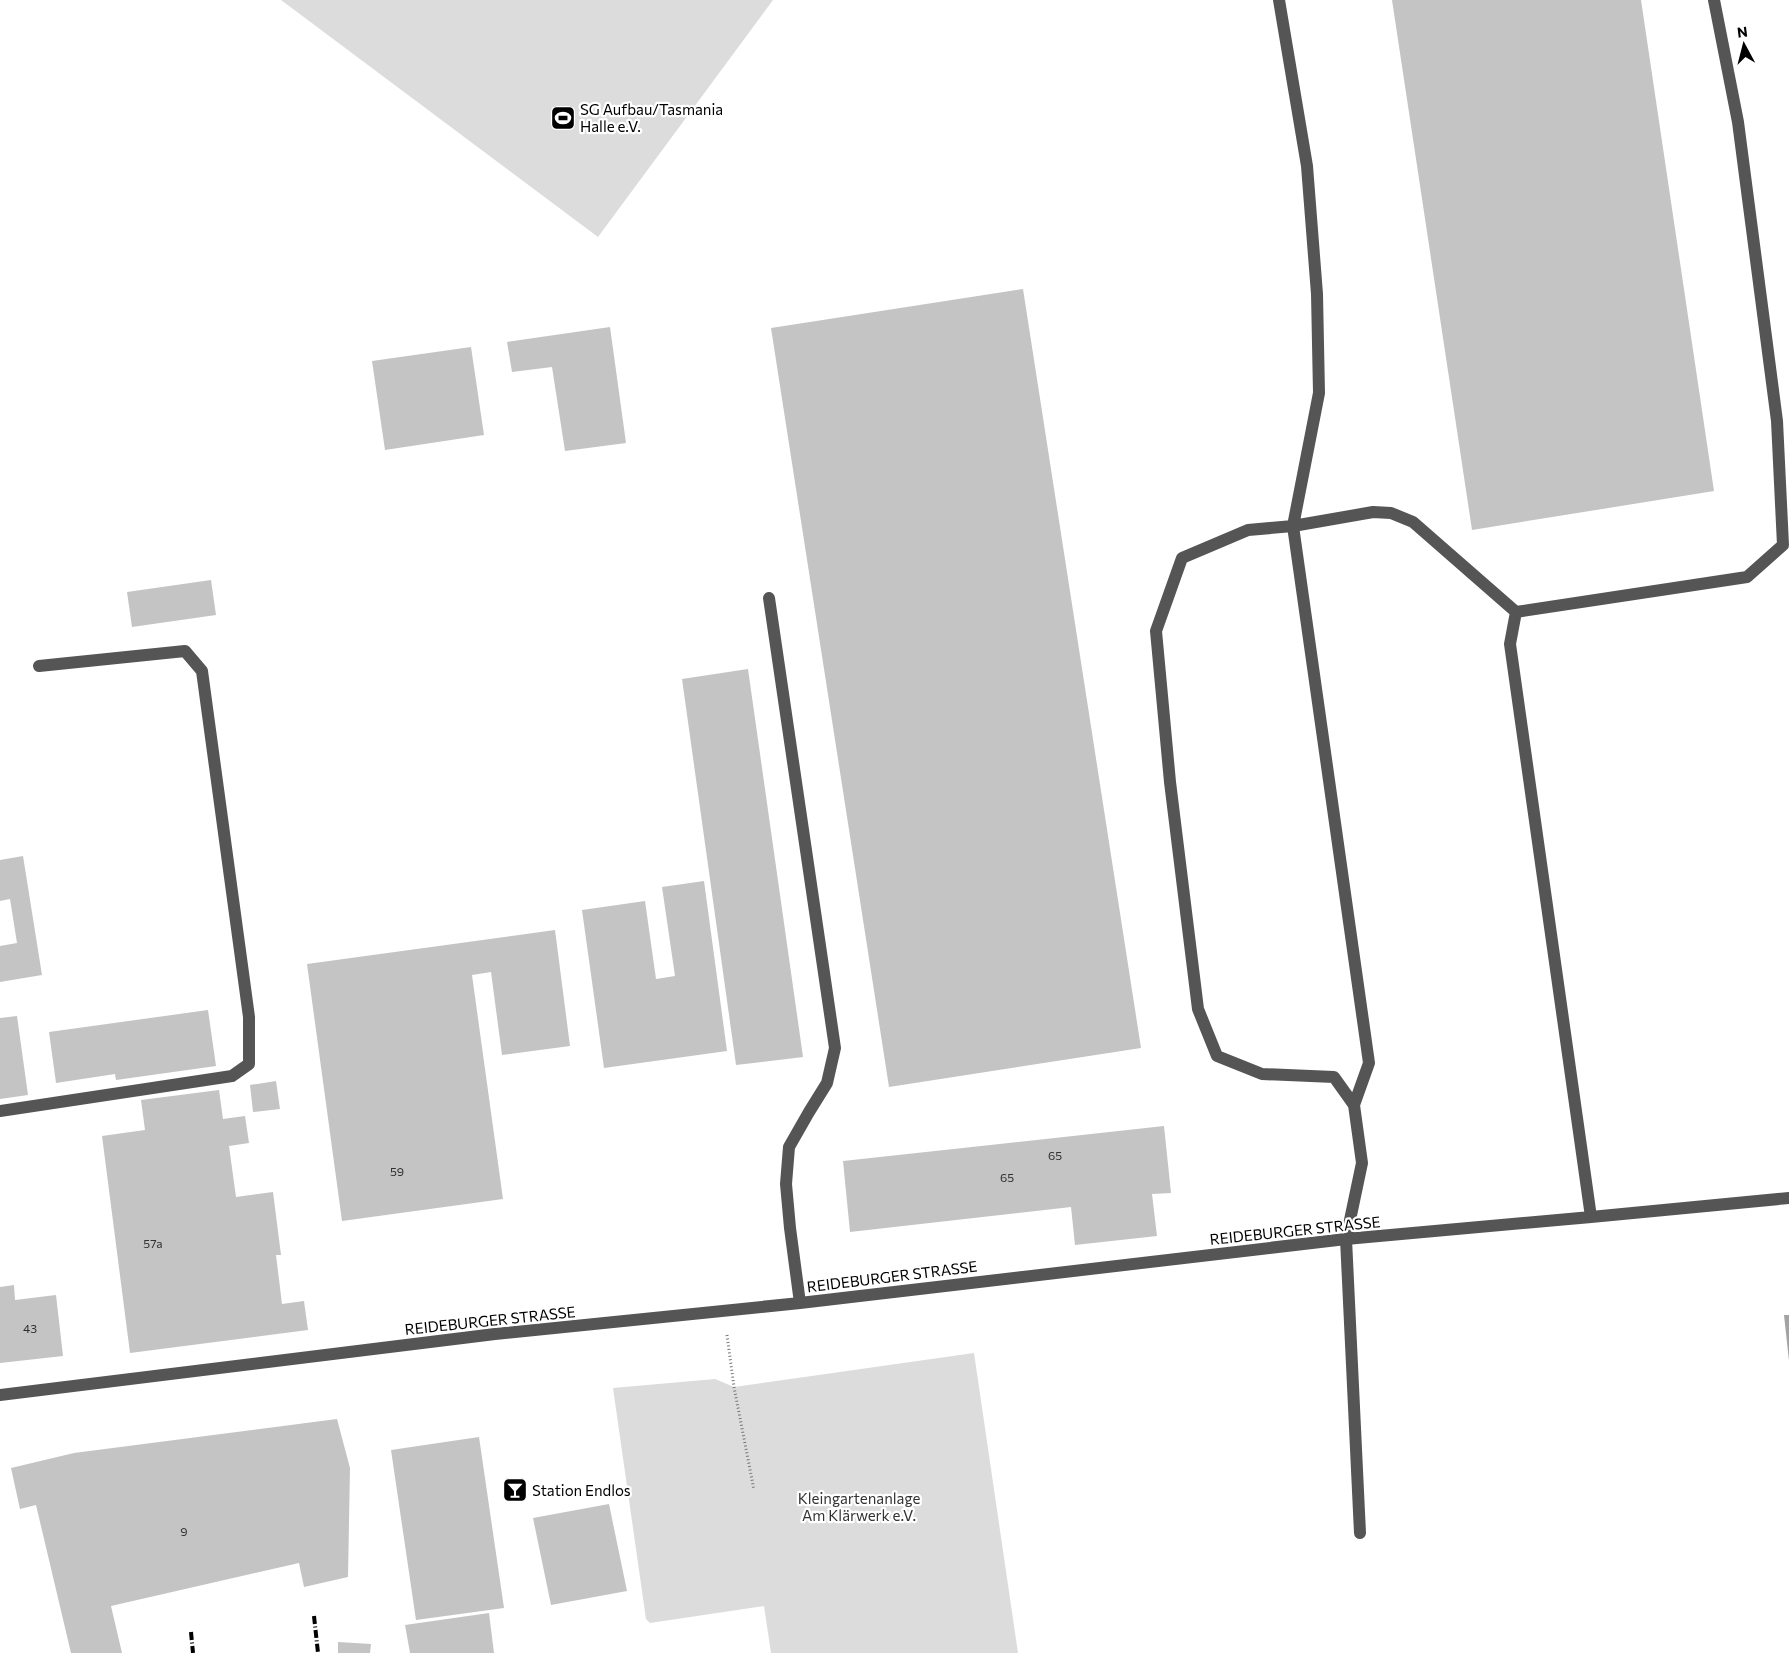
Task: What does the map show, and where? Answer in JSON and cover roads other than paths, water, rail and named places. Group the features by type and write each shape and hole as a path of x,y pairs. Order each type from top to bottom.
{"street":[{"path":"1279,0 1307,166 1317,294 1319,393 1293,526 1369,1063 1354,1105 1362,1163 1346,1239 1360,1533"},
{"path":"1354,1105 1334,1078 1262,1074 1217,1056 1198,1009 1170,782 1156,631 1182,558 1248,530 1293,526 1373,512 1390,513 1413,522 1516,612 1747,577 1783,545 1777,421 1738,122 1714,0"},
{"path":"769,598 835,1048 827,1083 789,1147 787,1193 800,1304"},
{"path":"1516,612 1510,644 1591,1218"},
{"path":"0,1111 232,1076 249,1064 249,1017 202,671 185,651 39,666"},
{"name":"REIDEBURGER STRASSE","path":"0,1394 495,1334 800,1304 1346,1239 1591,1218 1789,1198"}],"railway":[{"path":"314,1616 318,1653"},
{"path":"191,1632 193,1653"}],"place":[{"name":"SG Aufbau/Tasmania Halle e.V.","path":"563,118"},
{"name":"Station Endlos","path":"515,1490"}],"park label":[{"name":"Kleingartenanlage Am Klärwerk e.V.","path":"859,1506"}]}
